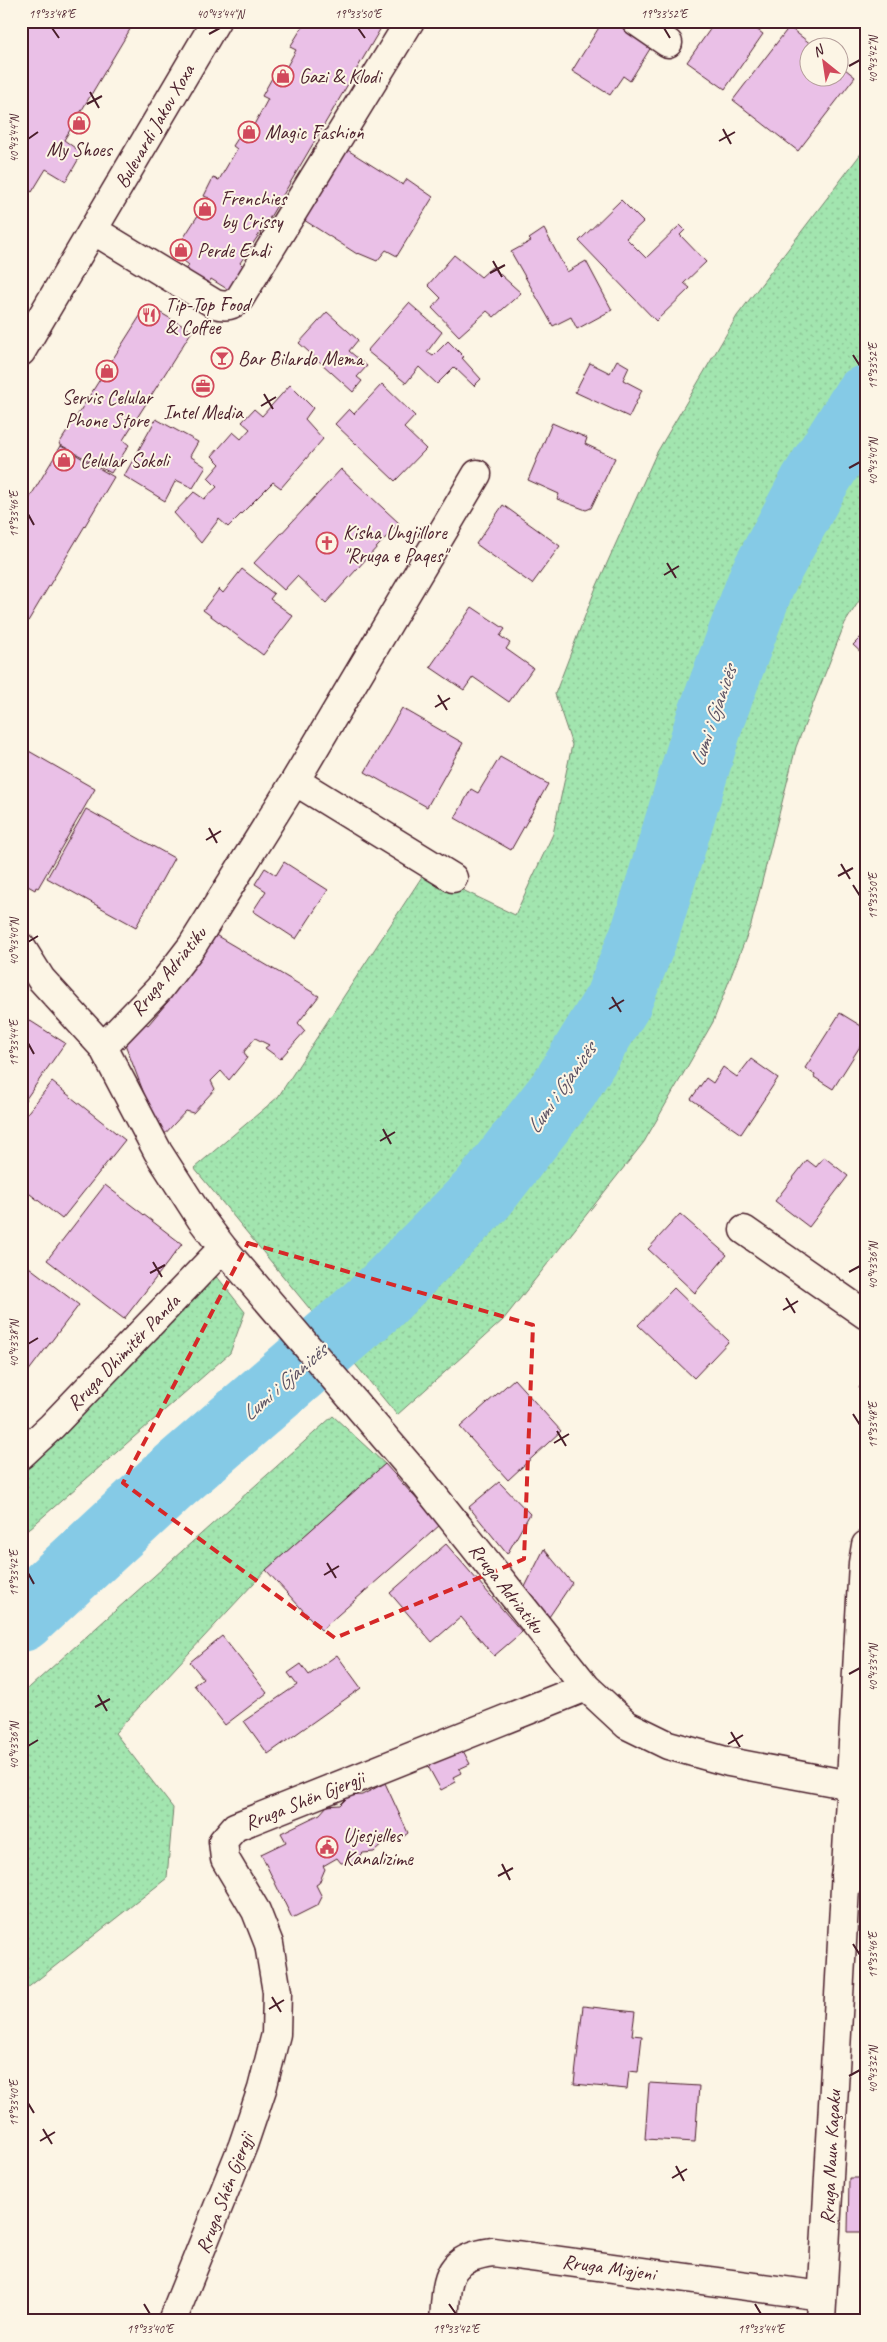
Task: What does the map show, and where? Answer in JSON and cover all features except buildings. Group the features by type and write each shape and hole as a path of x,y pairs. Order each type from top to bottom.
{"street":[{"name":"Bulevardi Jakov Xoxa","path":"21,352 216,21"},
{"path":"93,230 215,304 225,307 233,305 240,298 410,21"},
{"path":"636,21 668,43"},
{"name":"Rruga Adriatiku","path":"103,1047 159,988 192,946 295,781 477,474"},
{"path":"295,781 453,878"},
{"path":"21,948 41,978 103,1047 158,1152 223,1248"},
{"path":"744,1230 866,1315"},
{"name":"Rruga Adriatiku","path":"223,1248 422,1481 586,1687 627,1726 668,1745 729,1762 850,1784"},
{"name":"Rruga Dhimitër Panda","path":"21,1455 52,1426 223,1248"},
{"name":"Rruga Naun Kaçaku","path":"822,2309 856,1877 850,1784 863,1563 866,1545"},
{"name":"Rruga Shën Gjergji","path":"172,2321 244,2145 262,2089 276,2034 277,1992 270,1944 256,1911 225,1859 223,1840 235,1827 586,1687"},
{"name":"Rruga Migjeni","path":"444,2321 447,2288 454,2267 471,2254 493,2252 822,2309"}],"highlighted area":[{"path":"248,1243 533,1325 524,1559 335,1638 123,1483"}],"green space":[{"path":"866,147 866,590 845,623 796,747 751,925 713,1022 644,1142 503,1320 397,1415 194,1168 278,1097 425,872 515,915 553,834 572,745 555,694 595,590 656,454 737,316"},
{"path":"203,1269 219,1279 245,1312 230,1353 21,1536 21,1455"},
{"path":"333,1416 385,1464 266,1570 115,1733 173,1808 167,1878 21,1993 21,1695"}],"waterway":[{"name":"Lumi i Gjanicës","path":"21,1618 168,1482 377,1301 483,1194 565,1088 618,1001 646,930 710,720 762,580 813,484 866,399"}],"place":[{"name":"Gazi & Klodi","path":"283,76"},
{"name":"My Shoes","path":"79,123"},
{"name":"Magic Fashion","path":"249,132"},
{"name":"Frenchies by Crissy","path":"205,209"},
{"name":"Perde Endi","path":"181,250"},
{"name":"Tip-Top Food & Coffee","path":"149,315"},
{"name":"Bar Bilardo Mema","path":"222,358"},
{"name":"Servis Celular Phone Store","path":"107,371"},
{"name":"Intel Media","path":"203,386"},
{"name":"Celular Sokoli","path":"64,460"},
{"name":"Kisha Ungjillore \"Rruga e Paqes\"","path":"327,543"},
{"name":"Ujesjelles Kanalizime","path":"327,1847"}]}
